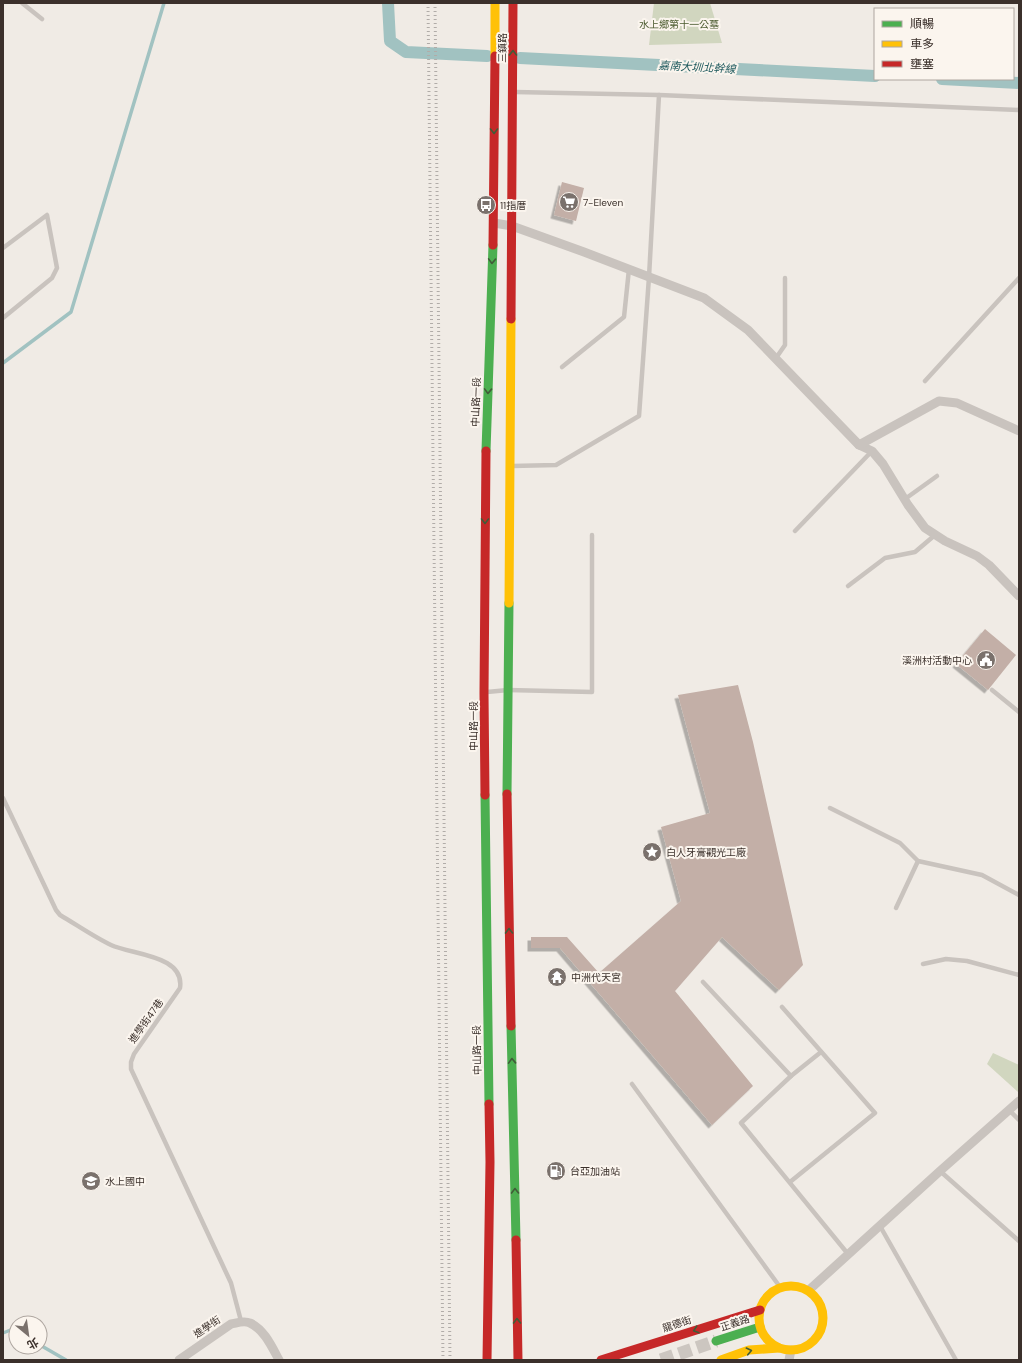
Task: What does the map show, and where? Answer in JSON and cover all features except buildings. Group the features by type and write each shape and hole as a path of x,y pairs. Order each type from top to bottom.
{"main road":[{"name":"三鎮路","path":"494,92 495,3"},
{"name":"三鎮路","path":"513,3 513,92"},
{"name":"中山路一段","path":"488,1360 496,1162 484,692 486,448 494,223 494,92"},
{"path":"513,92 506,828 515,1165 518,1360"},
{"path":"496,1162 515,1165"},
{"path":"721,1360 749,1350 779,1348 791,1350 810,1344 818,1336 823,1327 824,1316 822,1306 817,1297 809,1290 800,1286 790,1285 780,1287 771,1292 760,1310 760,1327 764,1336 779,1348"},
{"name":"龍德街","path":"601,1360 760,1310"},
{"name":"正義路","path":"716,1341 760,1327"}],"street":[{"path":"494,223 512,226 704,298 748,330 859,445 872,452 883,464 924,528 945,541 977,556 989,565 1019,596"},
{"path":"859,445 939,401 957,403 1019,431"},
{"path":"809,1290 1019,1101"},
{"path":"240,1321 249,1322 262,1333 279,1360"},
{"name":"進學街","path":"179,1360 231,1324 240,1321"},
{"path":"790,1360 791,1350"}],"lane":[{"path":"22,3 42,19"},
{"path":"513,92 659,95 1019,110"},
{"path":"509,466 556,465 639,416 649,277 659,95"},
{"path":"3,248 47,214 57,268 56,273 52,278 3,318"},
{"path":"562,367 624,317 629,269"},
{"path":"776,358 785,345 785,278"},
{"path":"925,381 1019,278"},
{"path":"795,531 872,452"},
{"path":"905,499 937,476"},
{"path":"484,692 508,690 592,692 592,535"},
{"path":"848,586 885,558 914,552 935,535"},
{"path":"992,690 1019,712"},
{"name":"進學街47巷","path":"3,798 60,916 112,945 164,961 178,971 181,981 180,988 134,1054 131,1062 131,1069 232,1283 240,1321"},
{"path":"830,808 900,843 918,861 982,875 1019,895"},
{"path":"896,908 918,861"},
{"path":"923,964 946,959 960,960 1019,975"},
{"path":"703,982 791,1076"},
{"path":"782,1007 875,1113 790,1182"},
{"path":"821,1052 791,1076 741,1123 848,1254"},
{"path":"632,1084 780,1287"},
{"path":"1009,1110 1019,1120"},
{"path":"940,1171 1019,1241"},
{"path":"880,1225 956,1360"}],"green space":[{"name":"水上鄉第十一公墓","path":"654,3 710,3 722,43 649,45"},
{"path":"993,1053 1019,1065 1018,1092 987,1064"}],"waterway":[{"path":"3,363 71,312 164,3"},
{"name":"嘉南大圳北幹線","path":"388,3 390,41 406,52 487,56"},
{"name":"嘉南大圳北幹線","path":"520,58 874,76"},
{"name":"嘉南大圳北幹線","path":"961,80 1019,83"},
{"path":"3,1333 8,1331"},
{"path":"48,1350 66,1360"}],"tunnel":[{"path":"661,1360 716,1341"}],"railway":[{"path":"428,3 443,1360"},
{"path":"435,3 450,1360"}],"traffic: fast":[{"path":"486,451 493,245"},
{"path":"507,794 509,603"},
{"path":"485,795 489,1104"},
{"path":"511,1026 516,1240"},
{"path":"716,1341 760,1327"}],"traffic: slow":[{"path":"495,3 495,56"},
{"path":"509,603 511,319"},
{"path":"785,1286 797,1286 814,1295 821,1306 823,1318 821,1330 814,1341 797,1350 785,1350 773,1345 764,1336 759,1324 759,1312 764,1300 773,1291 785,1286"},
{"path":"721,1360 749,1350 779,1348"}],"traffic: jam":[{"path":"511,319 513,3"},
{"path":"493,245 495,56"},
{"path":"485,795 484,693 486,451"},
{"path":"507,794 511,1026"},
{"path":"487,1360 490,1162 489,1104"},
{"path":"516,1240 518,1360"},
{"path":"601,1360 760,1310"}],"place":[{"name":"7-Eleven","path":"569,202"},
{"name":"11指厝","path":"486,205"},
{"name":"溪洲村活動中心","path":"986,660"},
{"name":"白人牙膏觀光工廠","path":"652,852"},
{"name":"中洲代天宮","path":"557,977"},
{"name":"台亞加油站","path":"556,1171"},
{"name":"水上國中","path":"91,1181"}]}
